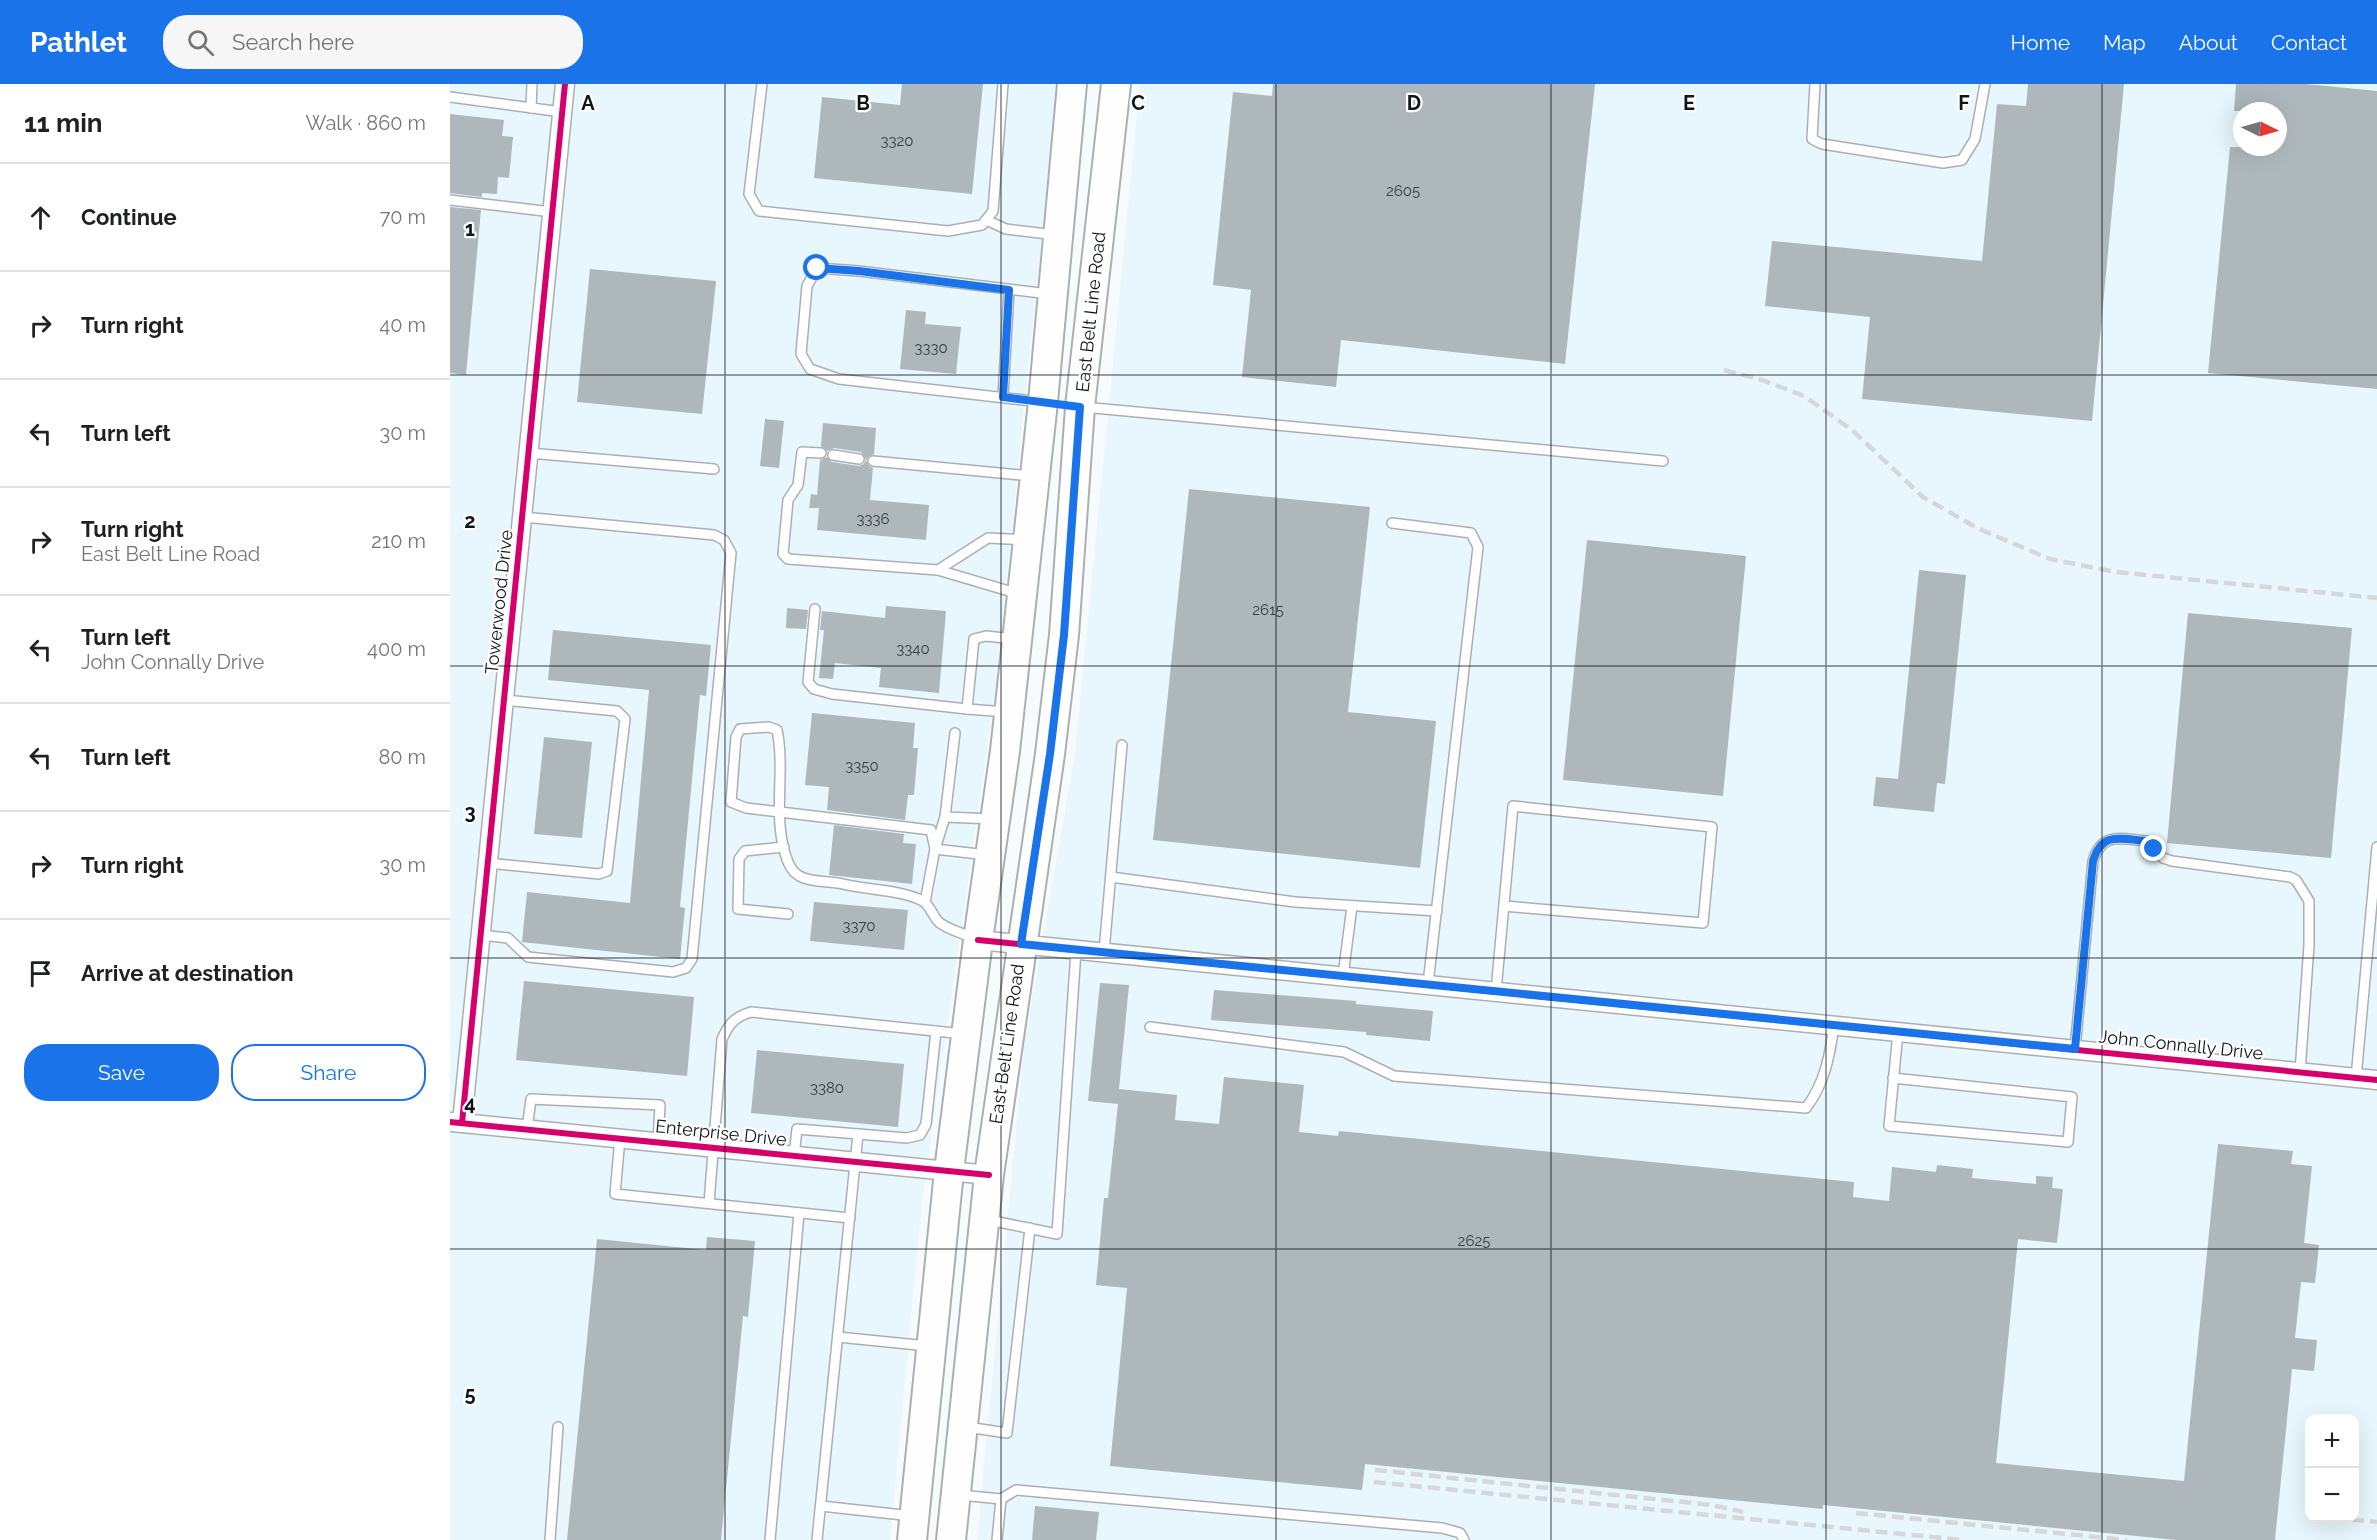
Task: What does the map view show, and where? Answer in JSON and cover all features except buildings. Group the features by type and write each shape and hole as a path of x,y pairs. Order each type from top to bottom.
{"main road":[{"path":"914,1528 949,1171 1009,712 1043,402 1059,235 1070,84"},
{"name":"East Belt Line Road","path":"951,1540 989,1175 1050,754 1064,635 1080,407 1116,84"},
{"path":"1043,402 1080,407"}],"street":[{"name":"Towerwood Drive","path":"456,1122 481,935 565,84"},
{"name":"John Connally Drive","path":"978,940 2377,1080"},
{"name":"Enterprise Drive","path":"456,1122 989,1175"}],"lane":[{"path":"531,108 532,84"},
{"path":"762,84 750,194 759,211 948,231 982,225 993,211 1003,84"},
{"path":"1815,84 1812,139 1822,144 1943,163 1962,160 1975,139 1985,84"},
{"path":"450,97 562,112"},
{"path":"450,200 552,212"},
{"path":"986,220 1006,229 1059,235"},
{"path":"1043,402 946,393 916,386 839,379 810,369 801,354 807,286 817,268 1053,295"},
{"path":"1003,397 1009,290"},
{"path":"1080,407 1663,461"},
{"path":"821,453 802,452 798,485 788,500 783,554 788,559 938,570 1021,594"},
{"path":"529,453 714,469"},
{"path":"833,456 859,459"},
{"path":"873,462 935,465 1035,476"},
{"path":"481,935 508,938 528,957 673,972 686,968 692,959 731,553 724,540 714,535 522,517"},
{"path":"1392,523 1471,533 1478,547 1428,984"},
{"path":"938,570 988,538 1027,540"},
{"path":"814,609 808,665 808,682 814,689 832,694 1009,712"},
{"path":"967,709 974,639 986,636 1017,639"},
{"path":"488,863 599,874 607,871 625,719 617,711 504,700"},
{"path":"935,849 931,830 780,810 746,808 731,802 736,737 740,729 769,727 777,730 780,745 778,790 780,810 784,847 793,873 806,880 840,883 908,896 925,902 939,922 978,940"},
{"path":"925,902 935,849 945,817 955,733"},
{"path":"1104,952 1122,745"},
{"path":"1497,991 1504,906 1513,806 1712,827 1703,923 1504,906"},
{"path":"945,817 995,819"},
{"path":"2075,1049 2093,861 2096,850 2102,842 2111,838 2147,841 2163,858 2290,877 2296,880 2304,891 2309,901 2309,945 2300,1072"},
{"path":"784,847 745,851 739,859 738,909 788,914"},
{"path":"2356,1077 2377,847"},
{"path":"935,849 990,855"},
{"path":"1111,877 1294,902 1437,911"},
{"path":"1343,976 1352,906"},
{"path":"985,1219 1057,1234 1076,950"},
{"path":"709,1203 722,1039 729,1024 739,1015 751,1012 966,1034"},
{"path":"1150,1028 1344,1052 1394,1076 1806,1108 1824,1077 1830,1058 1834,1025"},
{"path":"795,1156 796,1129 907,1138 921,1135 926,1124 936,1031"},
{"path":"1893,1078 2072,1097 2068,1142 1888,1126 1893,1078 1898,1032"},
{"path":"527,1129 531,1099 660,1105 658,1142"},
{"path":"817,1540 858,1134"},
{"path":"620,1138 615,1194 850,1218"},
{"path":"770,1540 800,1213"},
{"path":"963,1426 1007,1432 1030,1228"},
{"path":"838,1337 930,1347"},
{"path":"550,1540 558,1426"},
{"path":"956,1495 1001,1499 1016,1490 1442,1528 1460,1533 1464,1540"},
{"path":"997,1540 1001,1499"},
{"path":"821,1506 914,1528"}],"shaded area":[{"path":"450,84 1057,84 995,693 922,1201 890,1540 450,1540"},
{"path":"1140,84 2377,84 2377,1540 977,1540 1024,1046 1075,754"}],"railway":[{"path":"1724,370 1762,380 1804,396 1852,430 1923,497 1977,528 2050,559 2116,572 2377,598"},
{"path":"1375,1470 1712,1505 1743,1512"},
{"path":"1374,1482 1963,1540"},
{"path":"1856,1513 2127,1540"},
{"path":"2359,1520 2377,1522"}],"cycle path":[{"path":"462,1123 565,84"},
{"path":"978,940 2377,1080"},
{"path":"450,1122 989,1175"}],"route":[{"path":"817,268 833,268 1009,290 1003,397 1080,407 1064,635 1050,754 1021,944 2075,1049 2093,861 2096,850 2102,842 2111,838 2147,841 2154,849"}]}
